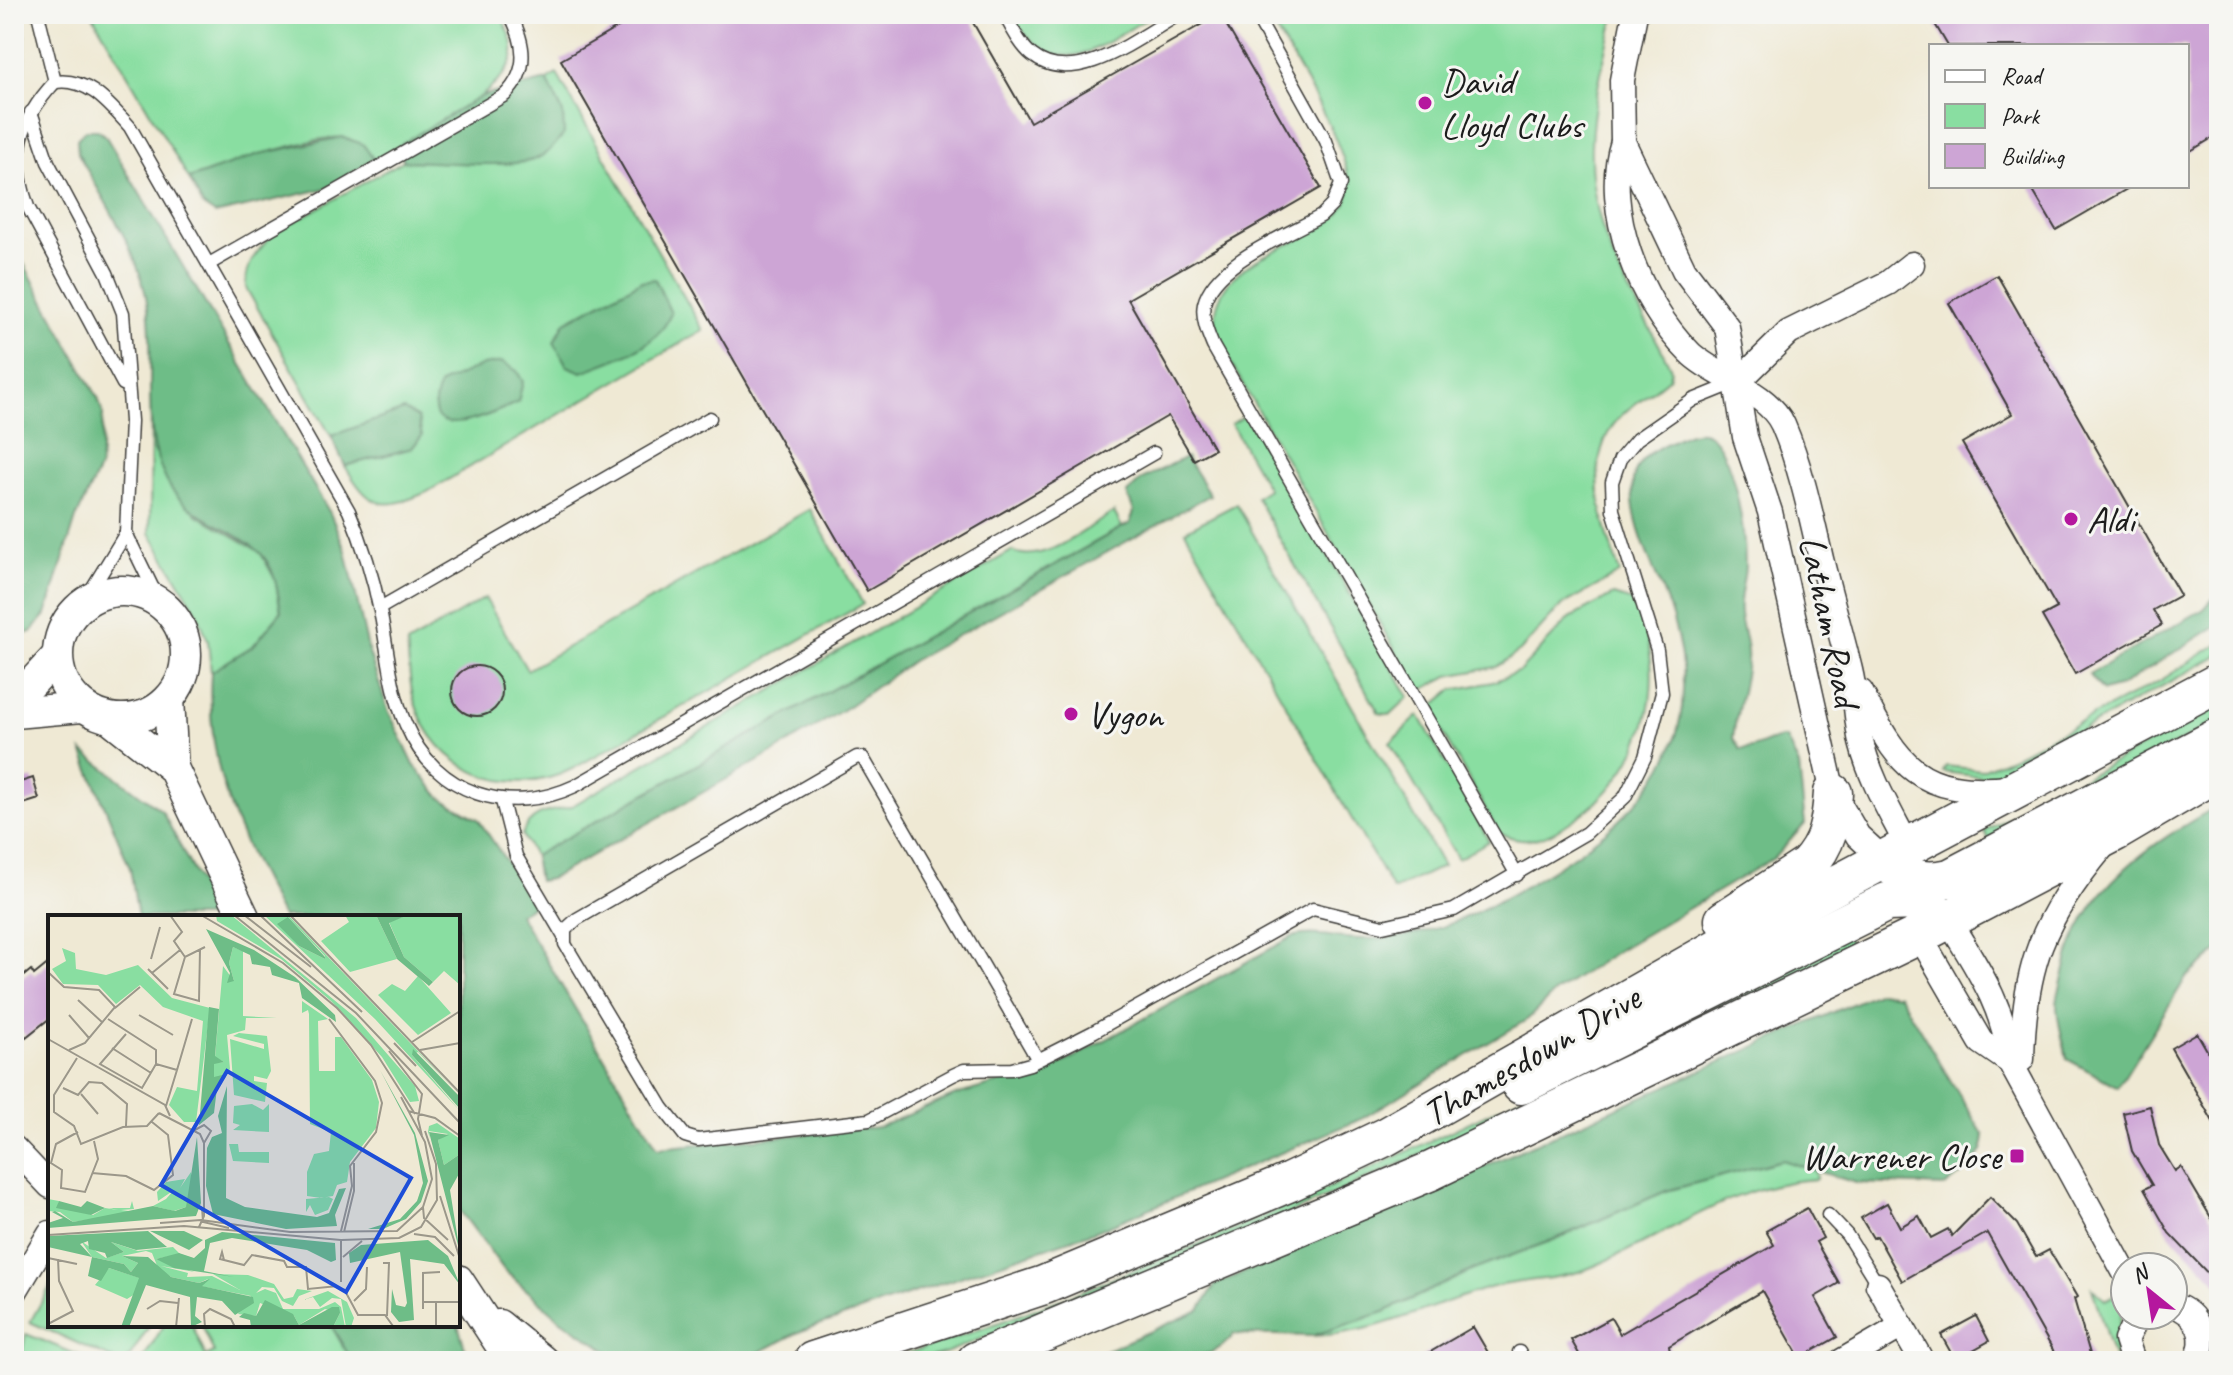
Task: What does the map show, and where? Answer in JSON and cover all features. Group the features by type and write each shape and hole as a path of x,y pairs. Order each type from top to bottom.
{"main road":[{"name":"Thamesdown Drive","path":"813,1361 1044,1285 1290,1182 1413,1123 1682,967 2219,682"},
{"path":"1413,1123 1531,1082 1887,902 1950,878 2219,737"},
{"name":"Thamesdown Drive","path":"976,1361 1431,1171 1934,928 2115,832 2219,771"},
{"path":"1682,967 1730,914 1807,866 1818,855 1826,839 1833,793"},
{"path":"1896,853 1934,928"}],"street":[{"name":"Latham Road","path":"1635,14 1622,80 1623,142 1616,163 1615,187 1623,232 1635,266 1660,312 1690,353 1738,382 1782,422 1808,506 1851,672 1868,765 1896,853"},
{"name":"Latham Road","path":"1623,142 1679,260 1727,327 1745,437 1770,512 1833,793 1858,836 1896,853"},
{"path":"1738,382 1789,332 1888,283 1912,264"},
{"path":"111,719 132,719 152,712 169,699 180,684 186,649 182,631 160,603 141,594 120,591 100,594 82,605 68,619 60,637 57,656 60,675 69,693 82,707 111,719 173,768"},
{"path":"14,702 57,656"},
{"name":"Latham Road","path":"1851,672 1893,752 1905,765 1950,787 1984,790 2023,787"},
{"path":"169,699 173,768 243,915"},
{"path":"14,713 82,707"},
{"path":"2016,1072 2027,990 2038,945 2077,877 2115,832"},
{"path":"1934,928 1981,1042 2016,1072"},
{"path":"1934,928 1998,1005 2016,1072 2113,1251"},
{"path":"14,1148 48,1184"},
{"path":"14,1293 48,1236"},
{"path":"460,1283 511,1361"},
{"path":"1878,1285 1919,1356"},
{"path":"478,1308 493,1361"},
{"path":"478,1308 543,1361"},
{"path":"2189,1313 2201,1331 2204,1359"},
{"path":"1842,1361 1902,1326"},
{"path":"2128,1331 2126,1340 2133,1361"}],"lane":[{"path":"38,14 55,82"},
{"path":"209,264 505,95 517,82 524,60 523,42 510,14"},
{"path":"1004,14 1033,56 1051,65 1067,68 1105,55 1180,14"},
{"path":"1255,14 1326,141 1341,184 1332,205 1321,216 1225,270 1212,285 1203,307 1205,325 1213,346 1517,875"},
{"path":"127,392 23,193 18,147 31,112 55,82 70,80 84,85 104,99 130,127 349,511 366,553 405,725 423,756 454,783 488,799 502,801 526,802 552,797 575,786 1154,453"},
{"path":"31,112 48,162 119,301 125,325 131,421 126,533 160,603"},
{"path":"502,801 516,856 663,1108 685,1136 698,1140 869,1120 964,1070 1012,1069 1038,1060 1313,909 1383,926 1454,910 1586,833 1625,797 1654,729 1662,693 1657,650 1613,510 1612,482 1620,459 1637,439 1693,400 1738,382"},
{"path":"380,608 710,418"},
{"path":"82,605 126,533"},
{"path":"564,937 565,930 577,919 801,787 857,757 863,758 1038,1060"},
{"path":"1828,1215 1854,1246 1878,1285"}],"green space":[{"path":"14,14 24,14 25,68 14,115"},
{"path":"92,14 499,14 511,38 513,54 507,70 476,100 374,160 355,141 332,138 268,152 189,179"},
{"path":"1009,14 1155,14 1095,49 1062,55 1045,50"},
{"path":"1266,14 1615,14 1599,82 1591,143 1596,204 1619,271 1671,369 1669,378 1624,413 1610,430 1602,449 1598,469 1602,512 1620,573 1561,606 1520,651 1496,667 1448,676 1419,692 1217,339 1217,307 1229,283 1249,265 1324,226 1342,210 1349,189 1347,172 1329,126"},
{"path":"557,74 703,330 427,492 399,502 378,502 362,491 345,466 412,448 404,410 331,436 246,288 250,264 275,232 403,161 513,162 563,113 547,80"},
{"path":"547,80 563,113 564,134 540,157 508,164 403,161 401,144 482,96"},
{"path":"85,130 98,130 106,137 330,513 346,551 369,653 388,710 414,765 441,798 478,819 535,904 519,914 658,1148 879,1127 956,1095 1060,1065 1292,937 1381,938 1441,927 1513,894 1554,869 1618,821 1643,795 1663,767 1676,736 1683,701 1682,663 1673,620 1635,516 1633,481 1638,466 1648,455 1691,433 1708,434 1725,457 1737,494 1743,534 1745,565 1740,607 1747,654 1733,738 1740,749 1746,749 1786,738 1799,766 1805,824 1774,858 1617,951 1554,993 1528,1019 1361,1119 1099,1230 801,1331 742,1361 626,1361 561,1320 505,1271 460,1211 460,915 281,915 252,857 219,770 213,739 211,672 254,645 281,612 277,588 264,557 247,542 186,504 167,482 158,462 151,419 150,330 144,288 129,247 78,153 77,139"},
{"path":"342,137 363,144 374,160 327,188 215,214 203,206 189,179 259,154"},
{"path":"14,246 98,398 103,414 100,467 76,518 46,615 31,632 17,636"},
{"path":"655,279 671,313 657,335 634,351 582,372 567,366 554,342 565,322 641,281"},
{"path":"502,362 517,371 523,382 518,402 459,423 446,422 437,416 435,404 440,384 483,365"},
{"path":"151,396 154,451 196,514 260,552 275,579 281,612 254,645 211,672 208,641 197,612 150,533"},
{"path":"404,410 418,418 422,436 412,448 345,466 331,436"},
{"path":"1247,415 1409,697 1390,715 1379,713 1256,497 1268,489 1231,424"},
{"path":"1186,457 1210,495 912,661 849,706 776,751 550,879 538,881 534,856 1130,523 1134,511 1127,494 1142,479"},
{"path":"1236,504 1443,866 1393,890 1185,531"},
{"path":"810,509 863,604 574,768 550,778 525,782 501,780 457,762 424,725 412,693 407,644 485,598 527,670"},
{"path":"1114,512 1122,527 534,856 522,835 535,818 570,807 1012,551 1024,554 1051,549"},
{"path":"2219,592 2219,624 2121,686 2103,691 2089,674 2204,609"},
{"path":"1613,595 1633,601 1645,631 1651,662 1651,693 1645,723 1634,752 1618,778 1597,802 1563,827 1545,836 1528,839 1499,833 1429,709 1452,690 1493,682 1520,671 1570,618"},
{"path":"2219,643 2219,655 2011,769 1983,777 1943,772 1946,766 1982,770 2013,757 2160,681"},
{"path":"2219,706 2219,721 1990,842 1984,831"},
{"path":"1419,715 1489,841 1458,859 1390,743"},
{"path":"82,751 162,811 216,915 138,915 130,868"},
{"path":"2219,805 2219,950 2186,978 2118,1087 2067,1059 2057,1005 2074,940 2087,914 2123,870 2169,835"},
{"path":"1846,934 1854,950 1554,1095 1244,1234 945,1353 915,1361 881,1361 1056,1301 1334,1185 1506,1104"},
{"path":"1879,992 1899,995 1984,1136 1982,1151 1967,1170 1946,1186 1856,1183 1782,1160 1666,1191 1558,1238 1473,1270 1384,1312 1312,1336 1234,1334 1221,1347 1185,1360 1141,1363 1081,1361 1200,1310 1215,1285"},
{"path":"1782,1160 1816,1171 1817,1179 1755,1190 1726,1201 1575,1273 1499,1286 1360,1330 1312,1336 1384,1312 1473,1270 1556,1239 1666,1191"},
{"path":"2092,1288 2105,1300 2109,1298 2109,1331 2118,1331 2114,1360"},
{"path":"48,1290 48,1327 149,1327 127,1361 117,1361 30,1322"},
{"path":"163,1327 193,1327 206,1357 214,1353 203,1327 332,1327 352,1361 142,1361"},
{"path":"332,1327 459,1327 469,1361 352,1361"},
{"path":"26,1334 93,1361 20,1361"}],"building":[{"path":"641,14 968,14 1030,122 1220,14 1321,188 1128,299 1214,449 1194,460 1168,416 867,591 561,60"},
{"path":"1929,14 2219,14 2219,134 2189,152 2189,44 1947,44"},
{"path":"2031,188 2129,188 2056,230"},
{"name":"Aldi","path":"1997,275 2180,595 2153,610 2162,625 2075,674 2042,616 2057,608 1962,443 2012,414 1949,303"},
{"path":"477,666 494,674 502,691 494,708 477,716 460,708 452,691 460,674"},
{"path":"33,778 39,799 14,807 14,784"},
{"path":"48,964 48,1020 26,1037 14,1021 14,984 31,970 34,975"},
{"path":"2197,1033 2219,1071 2219,1132 2171,1048"},
{"path":"2150,1106 2159,1145 2175,1171 2181,1167 2219,1231 2219,1285 2169,1233 2144,1189 2152,1185 2132,1151 2123,1113"},
{"path":"1990,1197 2017,1224 2036,1257 2049,1250 2077,1297 2074,1299 2092,1361 2056,1361 2053,1350 1987,1233 1902,1281 1877,1236 1873,1238 1861,1218 1887,1203 1900,1227 1919,1216 1931,1238 1948,1229 1952,1236"},
{"path":"1807,1208 1823,1238 1816,1242 1839,1283 1815,1297 1837,1337 1800,1358 1762,1291 1669,1346 1670,1352 1654,1361 1583,1361 1571,1340 1611,1318 1620,1334 1774,1245 1766,1231"},
{"path":"1976,1316 1989,1341 1955,1360 1941,1335"},
{"path":"1473,1327 1493,1361 1415,1361"}],"place":[{"name":"David Lloyd Clubs","path":"1425,103"},
{"name":"Aldi","path":"2071,519"},
{"name":"Vygon","path":"1071,714"},
{"name":"Warrener Close","path":"2017,1156"}]}
